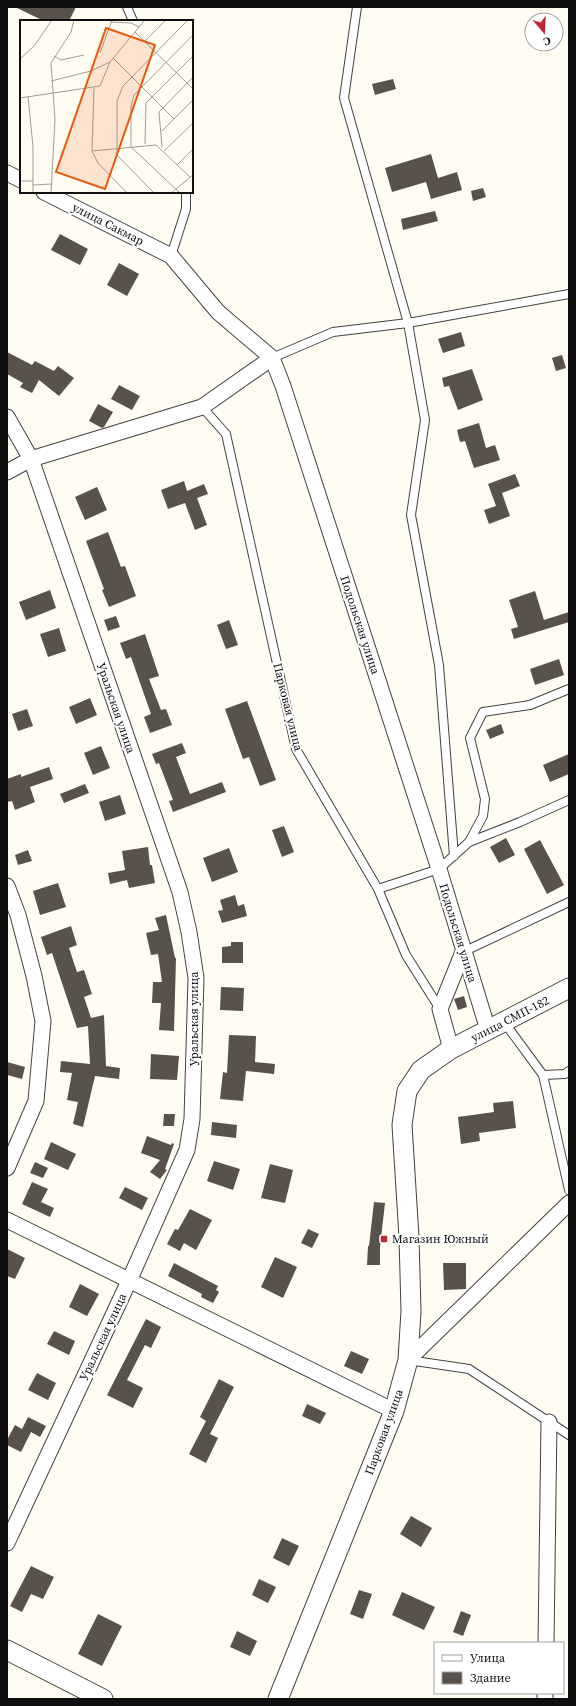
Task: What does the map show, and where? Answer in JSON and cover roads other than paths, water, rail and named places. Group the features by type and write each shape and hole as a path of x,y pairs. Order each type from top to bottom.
{"street":[{"path":"7,173 20,180"},
{"name":"улица Сакмар","path":"46,193 171,256"},
{"name":"Подольская улица","path":"171,256 218,312 272,358 284,386 439,869 463,952 496,1026"},
{"path":"7,472 31,459 202,407 272,358"},
{"name":"Уральская улица","path":"7,417 31,459 180,892 196,978 192,1119 187,1150 129,1281 7,1542"},
{"path":"7,886 18,915 34,976 43,1021 36,1101 7,1168"},
{"path":"451,1049 440,1009 463,952"},
{"name":"улица СМП-182","path":"451,1049 569,988"},
{"name":"Парковая улица","path":"278,1699 394,1411 408,1360 411,1311 409,1237 402,1125 407,1091 422,1070 451,1049"},
{"path":"408,1360 569,1203"},
{"path":"7,1220 394,1411"},
{"path":"546,1642 549,1422"},
{"path":"7,1650 103,1699"}],"lane":[{"path":"128,7 133,20"},
{"path":"357,7 344,98 408,323 425,420 411,515 439,665 454,856"},
{"path":"171,256 186,209 186,193"},
{"path":"272,358 333,332 408,323 569,294"},
{"name":"Парковая улица","path":"202,407 226,434 296,749 378,889 406,955 440,1009"},
{"path":"378,889 439,869 469,842 483,816 484,799 470,738 483,712 530,705 569,690"},
{"path":"469,842 520,822 569,800"},
{"path":"463,952 569,902"},
{"path":"496,1026 543,1076 569,1190"},
{"path":"543,1076 564,1074 569,1072"},
{"path":"408,1360 469,1369 569,1435"}],"place":[{"name":"Магазин Южный","path":"384,1239"}]}
